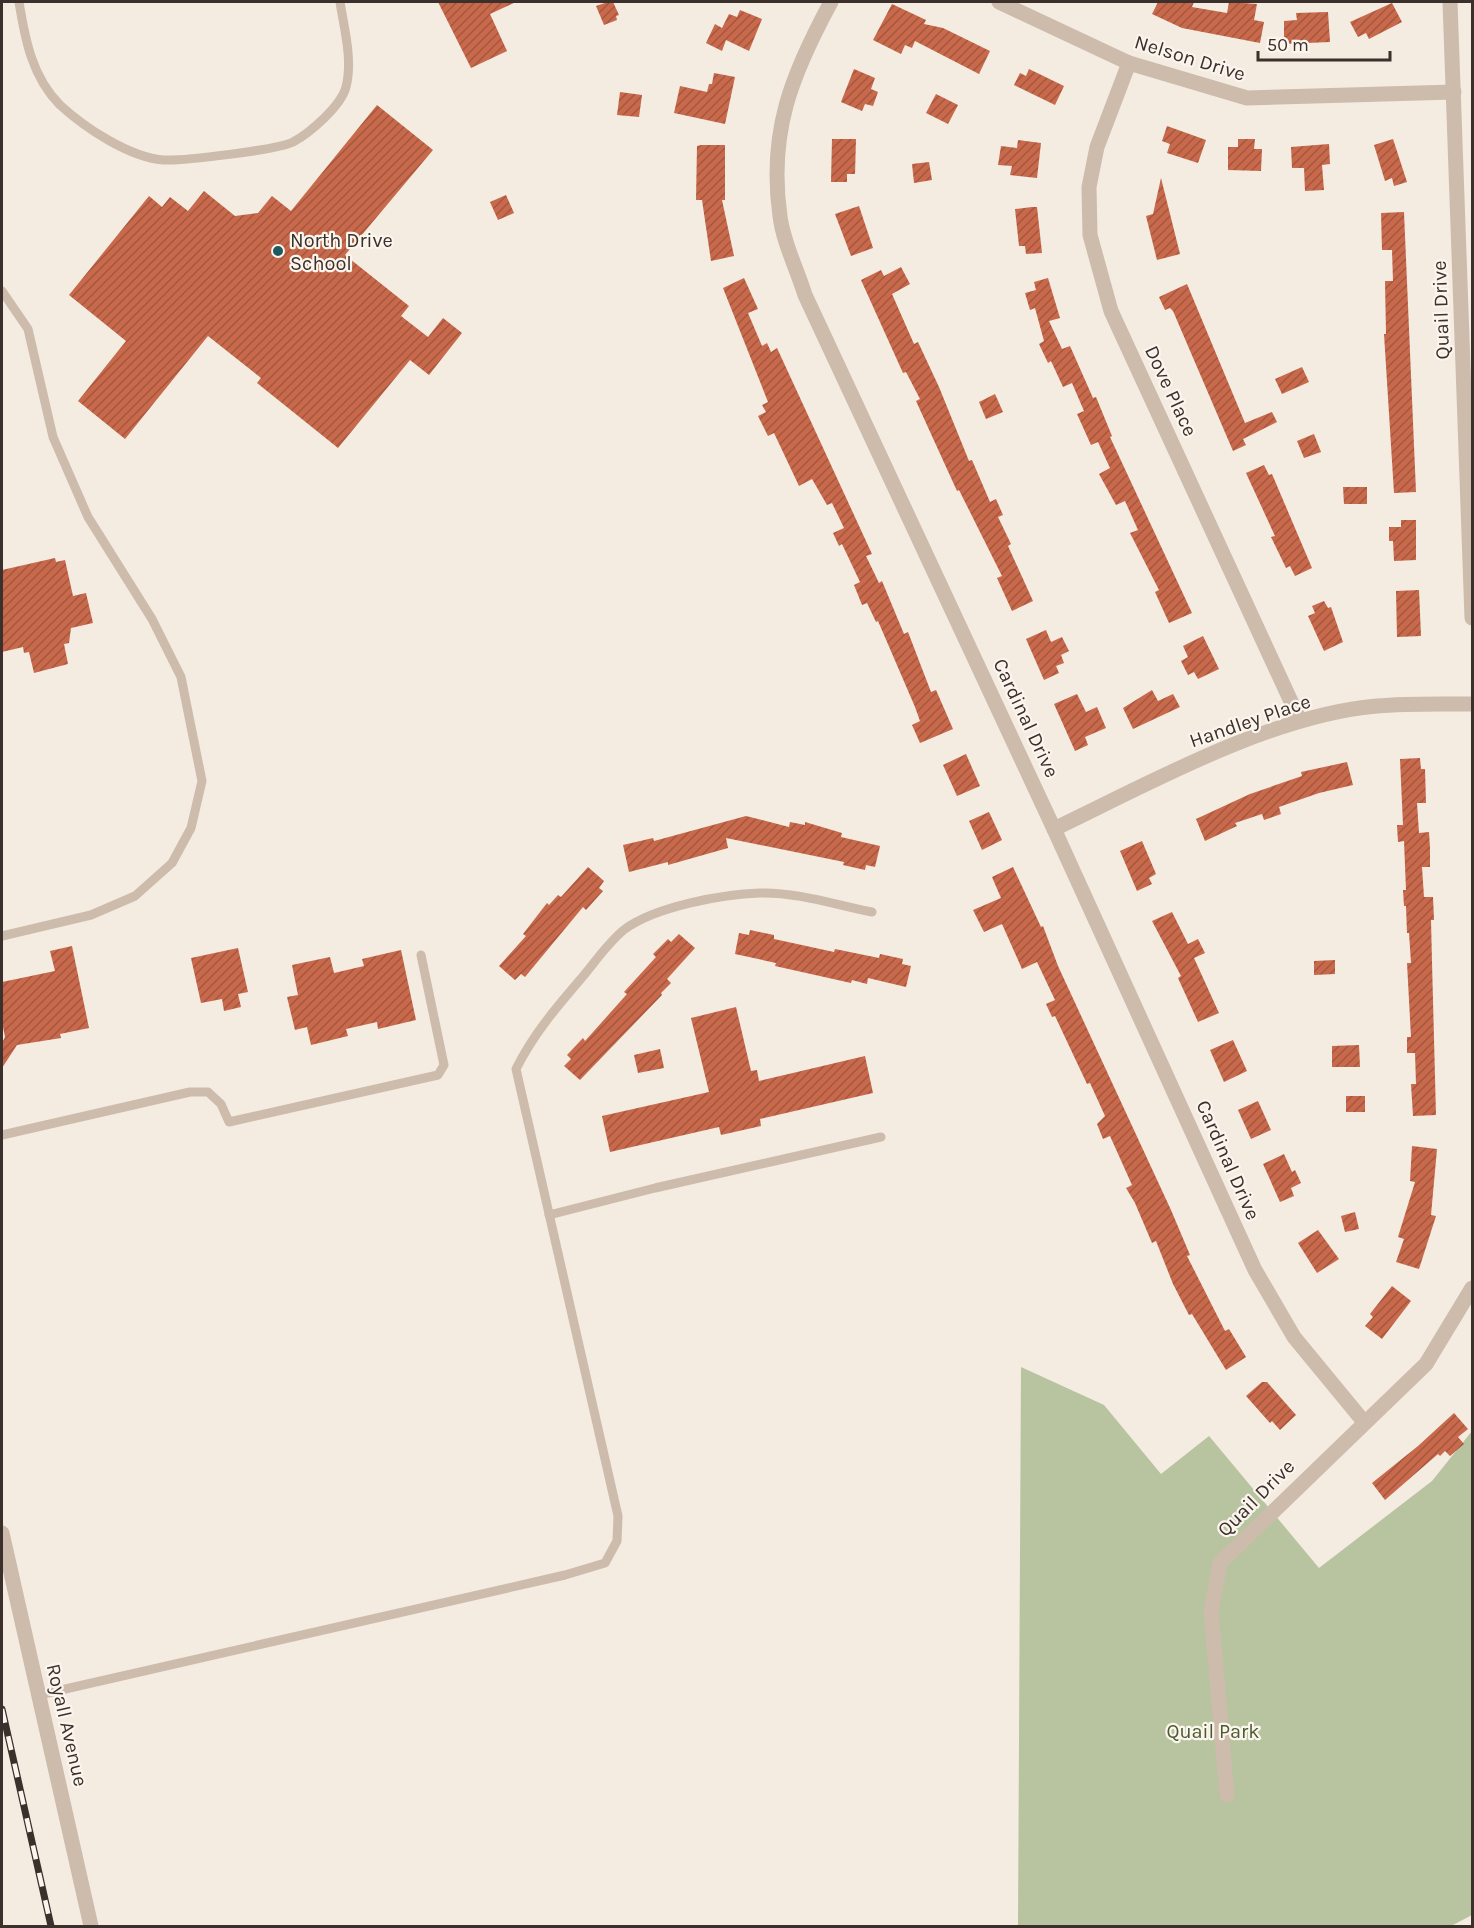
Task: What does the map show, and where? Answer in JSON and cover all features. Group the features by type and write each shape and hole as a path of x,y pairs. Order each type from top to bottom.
{"street":[{"name":"Cardinal Drive","path":"831,2 800,59 783,114 776,172 780,218 805,295 1054,829 1255,1270 1294,1337 1364,1422"},
{"name":"Nelson Drive","path":"999,2 1129,63 1247,98 1454,92"},
{"name":"Quail Drive","path":"1450,2 1473,618"},
{"name":"Dove Place","path":"1129,63 1097,147 1089,188 1090,235 1111,311 1300,721"},
{"name":"Handley Place","path":"1054,829 1206,756 1300,721 1376,706 1473,704"},
{"name":"Quail Drive","path":"1227,1795 1211,1611 1220,1563 1426,1364 1473,1288"},
{"name":"Royall Avenue","path":"2,1533 91,1926"}],"lane":[{"path":"19,2 27,52 59,104 95,133 116,145 162,160 225,154 292,142 321,122 346,88 347,48 340,2"},
{"path":"2,291 28,329 53,437 88,517 152,619 181,677 202,782 191,828 172,862 135,896 91,915 2,936"},
{"path":"39,1695 565,1575 605,1563 617,1541 618,1516 516,1069 537,1031 624,930 657,914 703,901 760,893 796,897 872,912"},
{"path":"2,1136 190,1092 208,1092 221,1104 229,1122 438,1074 444,1065 422,955"},
{"path":"549,1215 655,1188 881,1137"}],"green space":[{"name":"Quail Park","path":"1021,1367 1104,1405 1161,1474 1209,1436 1319,1568 1432,1481 1472,1431 1472,1915 1451,1926 1018,1926"}],"building":[{"path":"438,2 516,2 490,14 507,51 471,68"},
{"path":"613,2 619,15 616,16 617,20 604,25 596,6"},
{"path":"1158,2 1194,2 1192,7 1227,13 1229,2 1257,4 1254,20 1264,22 1260,43 1182,28 1152,14"},
{"path":"1392,3 1402,22 1369,39 1366,33 1358,37 1350,22"},
{"path":"892,4 926,20 924,24 943,28 990,51 979,74 915,41 912,48 905,45 901,54 873,40"},
{"path":"740,10 762,19 749,51 726,40 722,51 706,43 715,24 722,28 729,14 737,17"},
{"path":"1328,12 1330,42 1284,44 1284,21 1297,20 1296,13"},
{"path":"854,69 875,78 871,89 878,92 873,106 865,104 862,111 841,102"},
{"path":"1029,69 1064,86 1055,105 1014,85 1020,73 1026,76"},
{"path":"714,73 735,77 725,124 674,113 680,86 707,92 709,84 712,84"},
{"path":"620,92 642,95 639,117 617,115"},
{"path":"936,94 958,105 948,124 926,113"},
{"path":"377,105 433,150 345,255 409,306 401,316 428,337 443,318 462,333 429,375 410,360 338,448 257,383 261,378 208,336 125,439 78,401 126,341 69,295 149,196 162,207 170,197 188,211 204,191 235,216 258,213 272,196 291,211"},
{"path":"1167,126 1206,140 1198,163 1167,153 1170,144 1162,141"},
{"path":"832,139 856,139 855,174 847,174 847,182 831,182"},
{"path":"1238,139 1255,139 1254,149 1262,149 1261,171 1228,170 1228,147 1238,147"},
{"path":"1393,139 1407,182 1394,186 1392,178 1385,181 1374,145"},
{"path":"1018,140 1041,143 1037,178 1010,175 1012,166 998,165 1001,146 1017,148"},
{"path":"1329,144 1330,164 1322,165 1324,190 1305,191 1304,168 1292,168 1291,147"},
{"path":"725,145 725,200 722,200 734,256 711,261 702,200 696,200 697,146"},
{"path":"929,162 932,180 914,183 912,164"},
{"path":"1161,178 1180,254 1157,260 1146,216 1153,214"},
{"path":"506,195 514,213 498,220 490,202"},
{"path":"859,206 873,248 851,256 835,214"},
{"path":"1037,207 1042,253 1026,254 1025,246 1019,246 1015,209"},
{"path":"1404,212 1416,492 1394,493 1384,334 1386,334 1385,281 1393,281 1392,250 1382,250 1381,213"},
{"path":"901,267 910,284 892,294 914,344 918,342 939,387 969,461 972,460 990,502 996,499 1003,515 998,517 1011,544 1008,546 1033,601 1012,611 997,578 1002,576 959,490 957,491 916,401 920,399 906,372 903,373 861,280 881,270 884,276"},
{"path":"744,278 758,309 748,313 762,346 767,343 771,352 777,348 872,554 866,556 879,583 882,581 904,634 908,632 931,692 936,690 953,729 920,743 912,725 920,721 915,707 878,621 876,622 867,603 862,605 854,585 860,582 842,544 839,546 833,533 844,528 832,503 827,505 812,479 799,486 774,433 768,436 758,416 766,412 762,405 768,402 723,288"},
{"path":"1048,278 1060,318 1049,321 1062,349 1070,346 1093,398 1096,397 1112,436 1110,437 1192,613 1169,623 1155,592 1159,590 1130,533 1138,530 1125,501 1116,505 1099,474 1110,468 1098,442 1091,445 1077,414 1084,411 1072,383 1063,387 1051,361 1048,363 1039,344 1044,341 1035,308 1030,310 1025,293 1036,290 1034,282"},
{"path":"1187,284 1245,423 1272,412 1277,422 1243,439 1246,445 1233,451 1173,311 1170,308 1165,310 1159,297"},
{"path":"1302,367 1309,382 1282,394 1275,379"},
{"path":"995,394 1003,412 986,419 979,402"},
{"path":"1314,434 1321,452 1304,458 1297,441"},
{"path":"1264,465 1269,475 1272,474 1312,568 1295,576 1290,566 1286,568 1271,537 1275,536 1246,473"},
{"path":"1343,487 1367,487 1367,504 1344,504"},
{"path":"1401,520 1416,520 1416,560 1394,561 1393,541 1389,541 1389,527 1401,527"},
{"path":"55,558 56,562 65,560 73,596 86,593 93,623 71,628 69,643 64,644 68,664 34,673 29,652 24,653 23,647 2,652 2,570"},
{"path":"1419,590 1421,636 1397,637 1396,591"},
{"path":"1324,601 1328,608 1331,607 1343,642 1324,651 1308,616 1315,613 1312,606"},
{"path":"1046,630 1051,642 1062,637 1069,651 1061,655 1064,663 1056,666 1059,673 1044,680 1026,639"},
{"path":"1203,636 1219,669 1198,679 1194,672 1188,675 1181,661 1188,657 1183,646"},
{"path":"1152,690 1158,701 1173,694 1180,707 1133,729 1123,708"},
{"path":"1077,694 1086,712 1097,707 1106,728 1085,737 1088,745 1075,751 1054,704"},
{"path":"966,754 980,786 957,796 943,765"},
{"path":"1420,758 1421,769 1425,769 1426,803 1417,803 1419,833 1429,832 1430,848 1430,867 1422,867 1424,897 1433,897 1434,920 1431,920 1436,1115 1413,1116 1411,1084 1416,1084 1415,1053 1407,1053 1407,1037 1411,1037 1407,963 1411,963 1403,890 1406,890 1404,841 1398,842 1397,825 1403,825 1400,759"},
{"path":"1347,762 1353,785 1319,793 1279,807 1281,814 1264,820 1262,814 1235,823 1237,826 1205,841 1196,819 1250,794 1302,776 1301,772"},
{"path":"989,812 1002,840 982,850 969,821"},
{"path":"746,816 789,827 790,822 805,825 805,822 842,833 841,837 880,846 875,867 866,865 865,870 843,865 844,862 726,838 728,848 668,865 668,862 629,872 623,845 653,838 654,841"},
{"path":"1142,841 1156,874 1149,878 1152,884 1137,891 1120,851"},
{"path":"588,867 604,881 599,888 603,891 586,910 583,907 525,977 521,974 515,980 499,966 526,936 523,934 547,903 549,905 558,895 561,897"},
{"path":"1013,867 1041,927 1043,926 1058,966 1171,1210 1190,1255 1187,1256 1225,1331 1229,1329 1246,1357 1226,1370 1192,1314 1189,1315 1173,1284 1156,1241 1152,1243 1126,1188 1132,1185 1110,1136 1103,1139 1097,1124 1105,1116 1055,1016 1052,1017 1046,1004 1055,1000 1037,962 1022,969 1002,924 984,932 973,910 1001,898 992,877"},
{"path":"1172,912 1188,944 1198,939 1205,953 1194,958 1219,1013 1198,1022 1178,978 1181,976 1152,921"},
{"path":"750,930 774,935 774,939 834,952 835,949 879,958 880,954 903,959 902,964 911,966 906,987 868,978 867,984 852,980 851,983 775,966 776,963 735,954 739,933 749,935"},
{"path":"679,934 695,948 667,979 671,983 661,993 662,995 580,1080 564,1066 571,1059 567,1055 583,1038 585,1041 627,994 624,992 656,957 653,954 668,939 671,942"},
{"path":"72,946 89,1028 60,1034 61,1038 17,1045 2,1068 2,1043 5,1037 2,1022 2,982 55,971 50,951"},
{"path":"238,948 248,992 238,994 241,1007 224,1011 222,999 201,1003 191,958"},
{"path":"401,950 416,1020 378,1029 377,1022 346,1029 348,1036 311,1045 307,1027 295,1030 287,997 298,995 292,965 330,957 334,973 364,966 362,959"},
{"path":"1335,960 1335,974 1314,975 1314,961"},
{"path":"736,1007 751,1071 757,1070 759,1081 865,1056 873,1093 760,1119 761,1126 721,1135 719,1127 610,1152 602,1116 709,1092 691,1018"},
{"path":"1233,1040 1247,1071 1224,1082 1210,1050"},
{"path":"1359,1045 1360,1067 1332,1067 1332,1046"},
{"path":"660,1049 664,1068 638,1073 634,1055"},
{"path":"1346,1096 1365,1096 1365,1112 1346,1112"},
{"path":"1258,1101 1271,1130 1251,1139 1238,1110"},
{"path":"1412,1146 1437,1149 1431,1215 1436,1216 1419,1269 1396,1262 1404,1239 1398,1237 1415,1182 1410,1181"},
{"path":"1284,1154 1292,1172 1295,1170 1301,1183 1291,1188 1294,1196 1280,1202 1263,1164"},
{"path":"1355,1212 1359,1229 1345,1232 1341,1216"},
{"path":"1318,1230 1339,1259 1317,1273 1298,1243"},
{"path":"1392,1286 1411,1301 1382,1339 1365,1326 1373,1317 1370,1314"},
{"path":"1262,1382 1267,1382 1296,1415 1280,1430 1272,1421 1270,1423 1246,1396"},
{"path":"1454,1413 1468,1429 1458,1437 1464,1444 1450,1456 1445,1451 1440,1456 1438,1454 1385,1500 1372,1483"}],"railway":[{"path":"2,1709 51,1926"}],"place":[{"name":"North Drive School","path":"278,251"}]}
